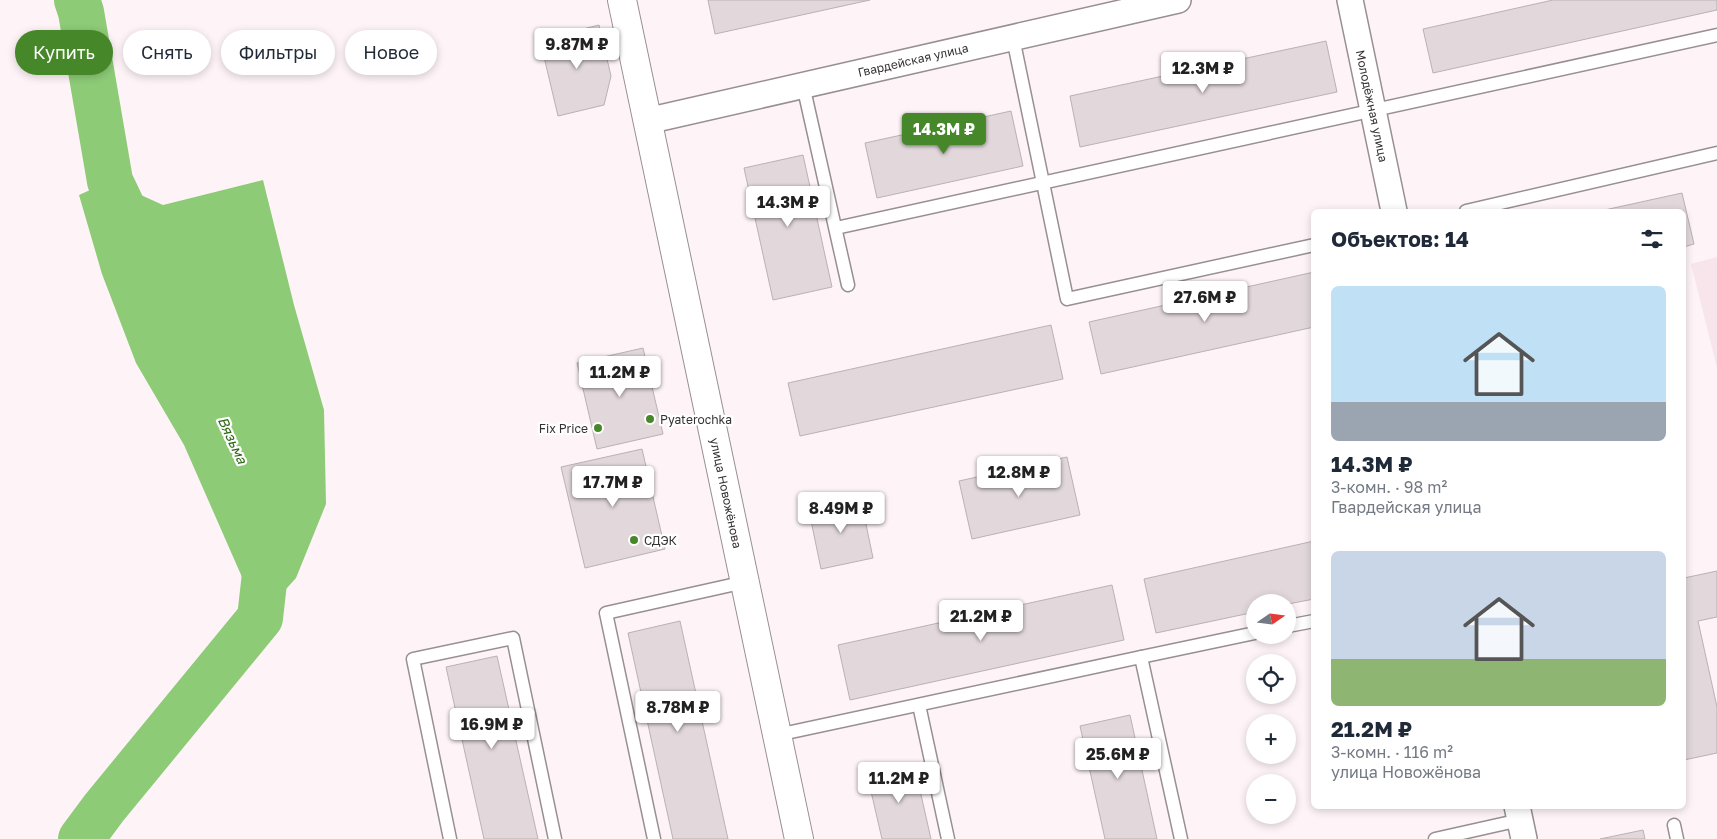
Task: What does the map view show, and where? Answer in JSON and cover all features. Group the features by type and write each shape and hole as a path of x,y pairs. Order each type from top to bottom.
{"street":[{"name":"улица Новожёнова","path":"622,0 799,839"},
{"name":"Гвардейская улица","path":"647,121 1178,0"},
{"name":"Молодёжная улица","path":"1350,0 1394,209"}],"lane":[{"path":"836,228 1717,35"},
{"path":"1013,38 1067,299 1311,246"},
{"path":"803,85 848,285"},
{"path":"1475,209 1717,153"},
{"path":"654,839 606,612 745,582"},
{"path":"1296,624 1311,621"},
{"path":"777,736 1246,635"},
{"path":"450,839 412,659 513,638 554,839"},
{"path":"1141,657 1181,839"},
{"path":"920,705 948,839"},
{"path":"1435,839 1521,822"},
{"path":"1674,825 1677,839"}],"shaded area":[{"path":"1717,257 1717,368 1691,264"}],"water":[{"path":"263,180 294,305 324,410 326,504 296,578 260,618 184,445 136,363 102,274 79,195 110,181 163,205"}],"building":[{"path":"708,0 870,0 715,34"},
{"path":"1553,0 1717,0 1717,10 1433,73 1423,29"},
{"path":"599,25 611,76 604,105 558,116 540,40"},
{"path":"1326,41 1337,92 1080,147 1070,96"},
{"path":"1011,111 1023,166 877,198 865,143"},
{"path":"803,155 832,287 773,300 744,168"},
{"path":"1682,193 1686,209 1609,209"},
{"path":"1686,210 1694,244 1686,246"},
{"path":"1311,273 1311,328 1101,374 1089,322"},
{"path":"1051,325 1063,379 800,436 788,383"},
{"path":"643,348 663,434 597,449 577,363"},
{"path":"642,449 665,549 585,568 561,467"},
{"path":"1067,457 1080,515 972,539 959,481"},
{"path":"861,500 873,558 821,569 809,511"},
{"path":"1311,542 1311,600 1296,602 1296,594 1246,594 1246,614 1156,633 1144,579"},
{"path":"1717,571 1717,617 1698,621 1717,707 1717,753 1686,760 1686,578"},
{"path":"1112,585 1124,640 850,700 838,645"},
{"path":"680,621 728,839 673,839 628,633"},
{"path":"497,656 538,839 484,839 446,667"},
{"path":"1130,715 1157,839 1105,839 1080,726"},
{"path":"914,764 931,839 882,839 867,774"},
{"path":"1643,830 1645,839 1600,839"}],"waterway":[{"name":"Вязьма","path":"77,0 81,12 110,181 137,238"},
{"name":"Вязьма","path":"81,839 104,808 260,618 267,556"}],"place":[{"name":"Pyaterochka","path":"650,419"},
{"name":"Fix Price","path":"598,428"},
{"name":"СДЭК","path":"634,540"}]}
